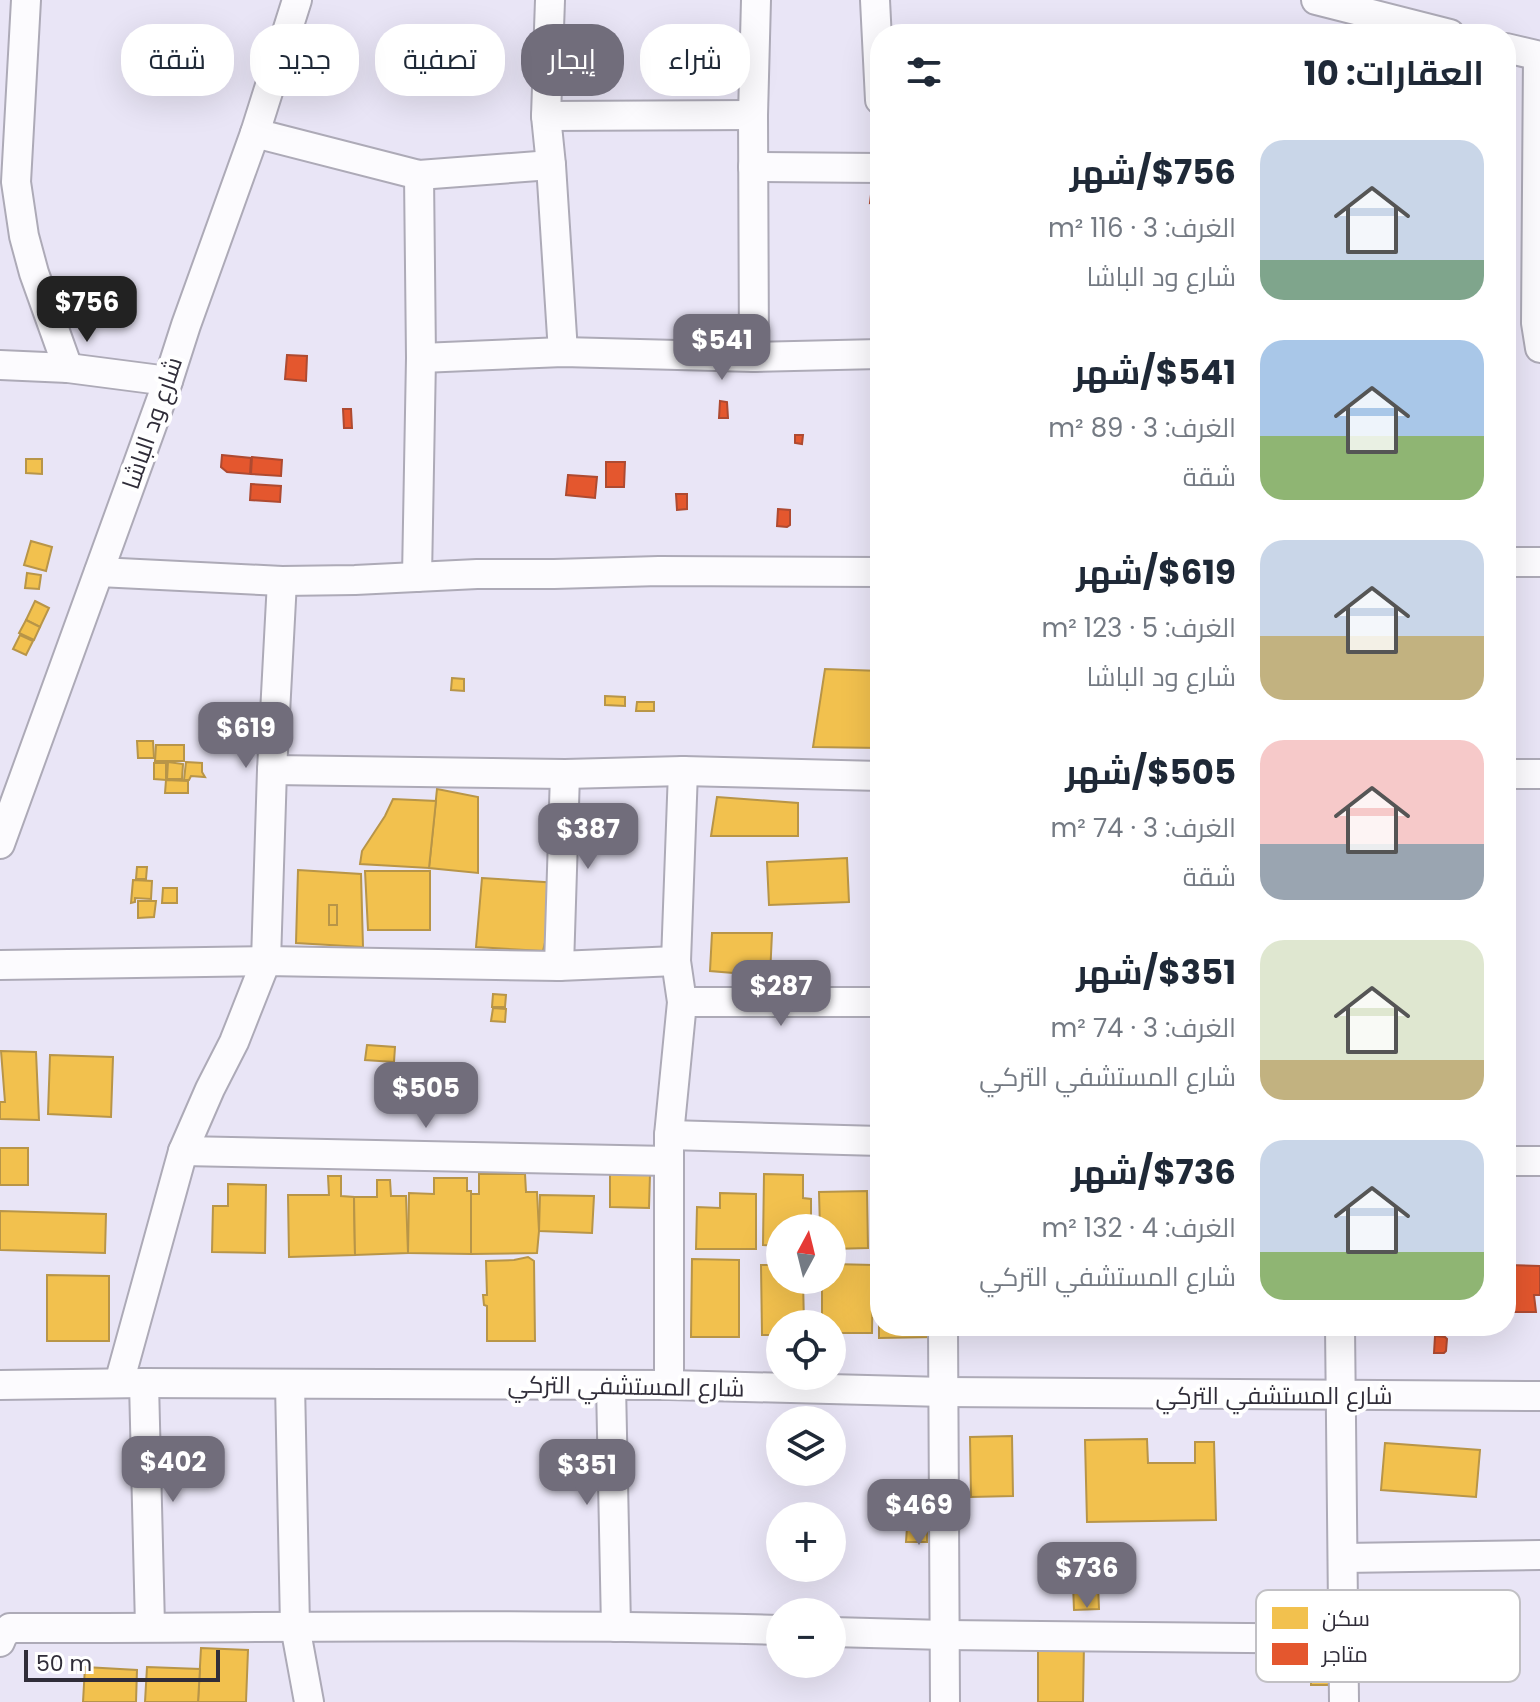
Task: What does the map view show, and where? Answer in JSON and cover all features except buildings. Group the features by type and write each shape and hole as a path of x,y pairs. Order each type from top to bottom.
{"street":[{"path":"26,0 8,181 30,261 68,368"},
{"name":"شارع ود الباشا","path":"0,844 10,784 99,572 255,133 297,0"},
{"path":"550,0 546,116 563,352"},
{"path":"754,357 756,0"},
{"path":"875,0 876,24"},
{"path":"1316,0 1346,21 1370,24"},
{"path":"1516,50 1539,56 1536,323 1540,348"},
{"path":"546,116 753,115"},
{"path":"255,133 419,175 551,165"},
{"path":"753,167 870,168"},
{"path":"417,577 421,358 419,175"},
{"path":"421,358 563,352 754,357 870,354"},
{"path":"0,365 68,368 168,381"},
{"path":"1516,562 1540,562"},
{"path":"99,572 282,581 659,571 870,572"},
{"path":"150,1626 131,1383 183,1151 234,1042 266,961 282,581"},
{"path":"272,770 565,774 683,771 870,776"},
{"path":"669,1385 669,1148 682,1002 676,961 683,771"},
{"path":"559,966 565,774"},
{"path":"1516,774 1540,774"},
{"path":"0,965 266,961 559,966 676,961"},
{"path":"682,1002 870,1002"},
{"path":"183,1151 669,1148 870,1141"},
{"path":"1516,1161 1540,1161"},
{"path":"943,1336 945,1702"},
{"path":"1340,1336 1343,1590"},
{"path":"290,1384 295,1626 309,1702"},
{"name":"شارع المستشفي التركي","path":"0,1385 669,1385 944,1392 1540,1396"},
{"path":"611,1385 616,1627"},
{"path":"1343,1558 1540,1555"},
{"path":"0,1642 10,1628 295,1626 766,1630"},
{"path":"846,1632 1256,1638"},
{"path":"1343,1682 1344,1702"}]}
